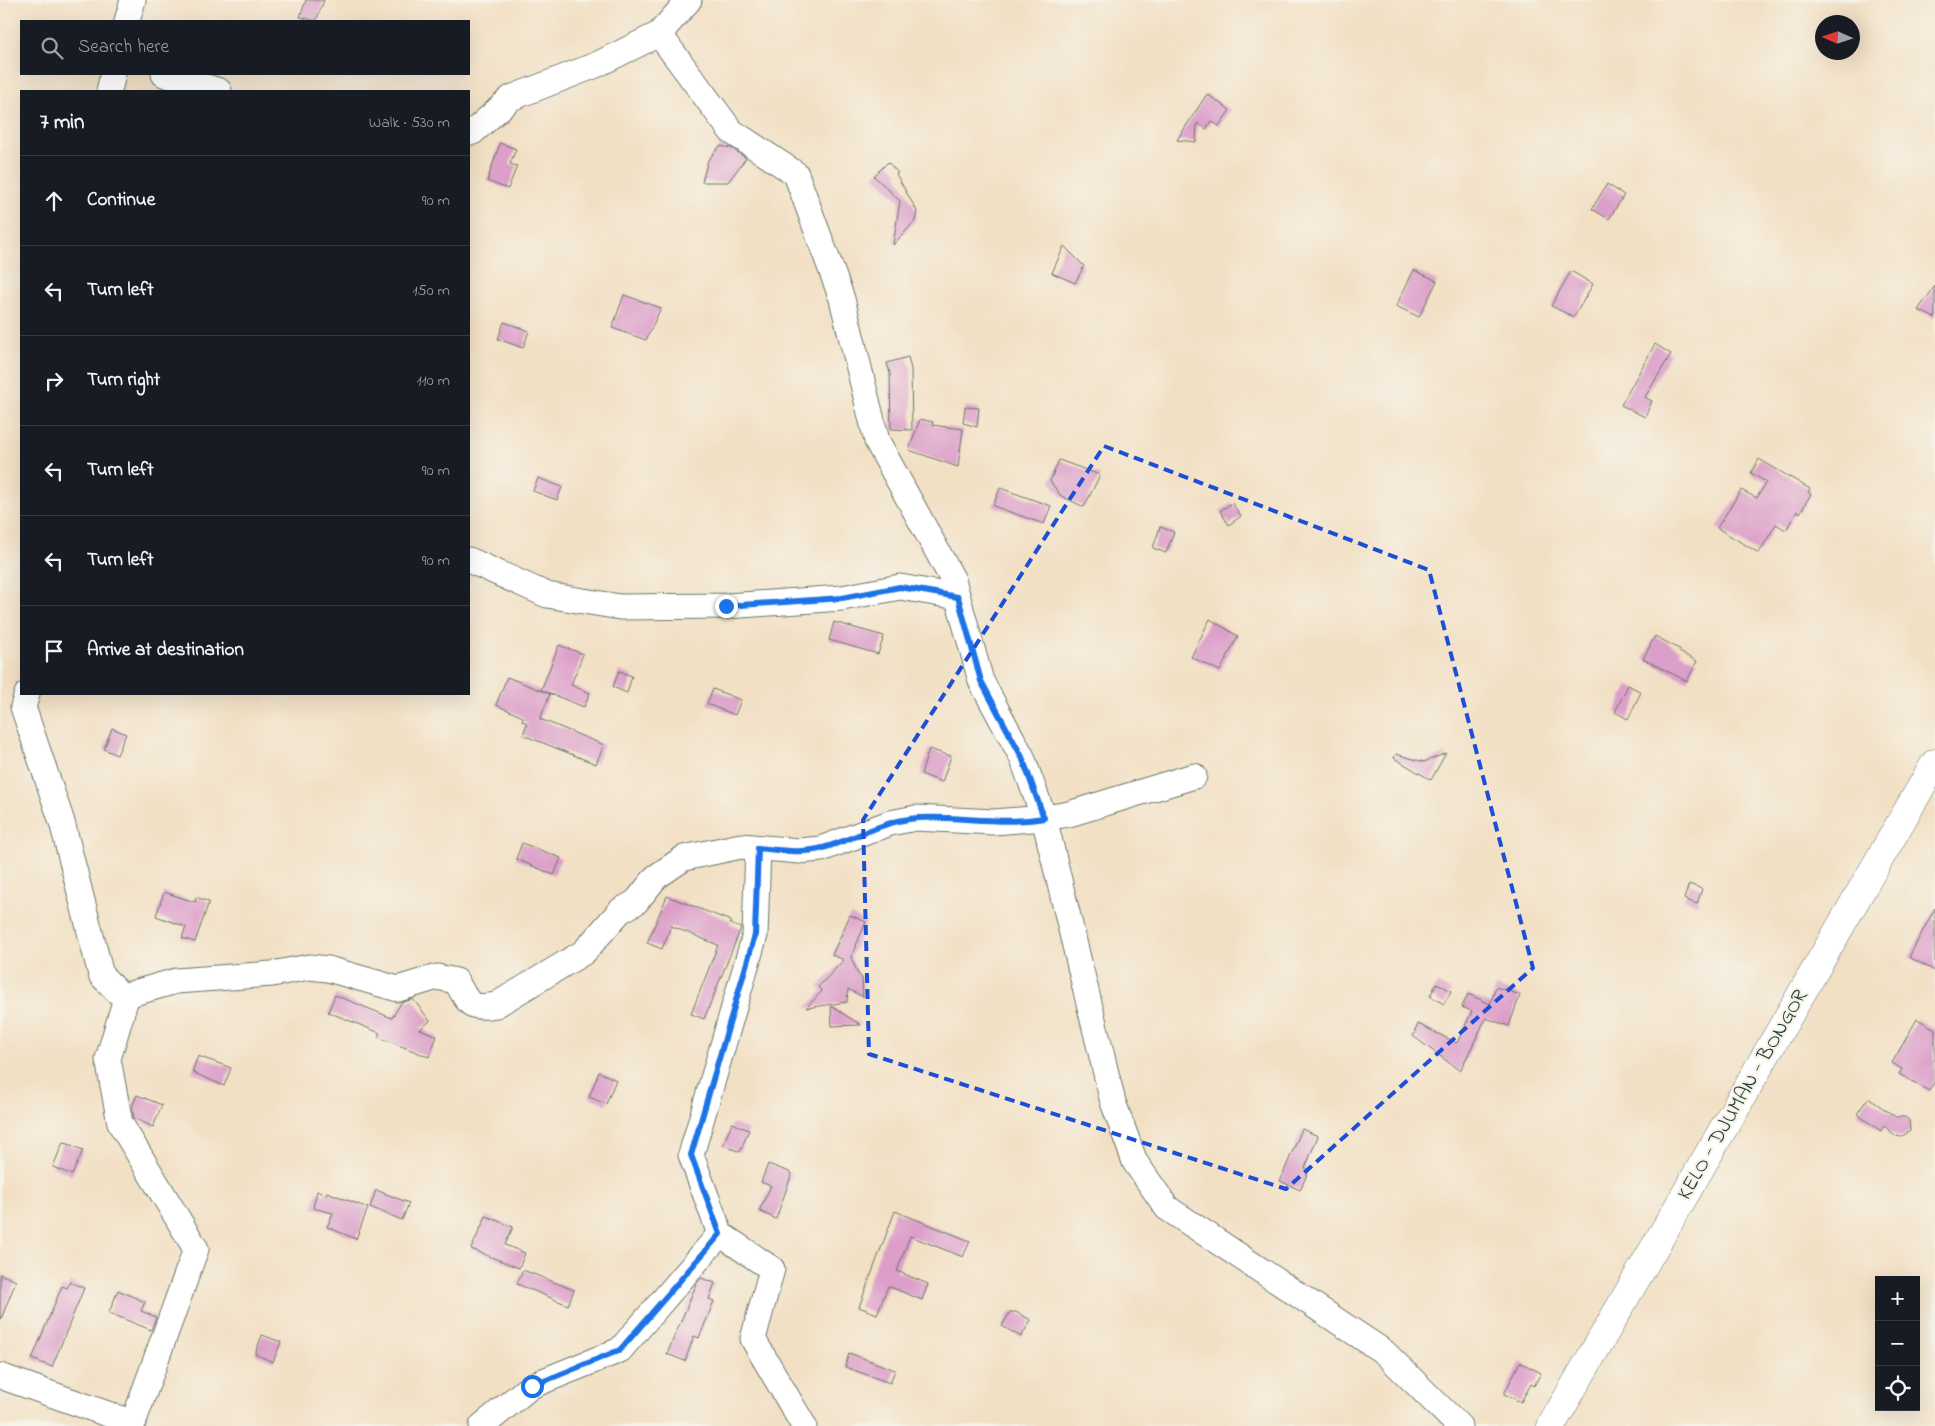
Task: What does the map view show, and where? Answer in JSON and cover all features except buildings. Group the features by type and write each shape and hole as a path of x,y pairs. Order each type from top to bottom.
{"highway":[{"name":"KELO - DJUMAN - BONGOR","path":"1551,1426 1935,763"}],"street":[{"path":"127,20 133,0"},
{"path":"470,132 473,132 511,98 596,65 659,34 689,0"},
{"path":"659,34 732,131 796,174 842,299 877,440 953,580 981,681 1022,757 1044,818 1113,1102 1135,1162 1167,1208 1384,1352 1459,1426"},
{"path":"109,90 113,75"},
{"path":"167,75 216,90"},
{"path":"470,560 547,595 620,607 726,606 842,598 900,587 958,597"},
{"path":"28,695 23,707 62,822 101,975 120,993"},
{"path":"0,1376 134,1425 196,1249 120,1123 108,1059 127,995 176,981 272,974 310,967 328,969 398,989 437,977 456,981 468,1002 479,1008 496,1005 584,952 620,912 636,902 656,878 684,858 741,846 799,851 820,849 890,823 916,818 994,822 1069,814 1194,776"},
{"path":"758,848 755,935 691,1155 720,1234 772,1269 753,1339 804,1426"},
{"path":"482,1426 532,1386 620,1350 720,1234"}],"highlighted area":[{"path":"1104,446 1429,570 1533,968 1286,1189 869,1054 863,820"}],"route":[{"path":"532,1386 620,1350 720,1234 691,1155 755,935 758,848 799,851 820,849 890,823 916,818 994,822 1024,822 1044,818 1022,757 981,681 958,597 900,587 842,598 726,606"}]}
